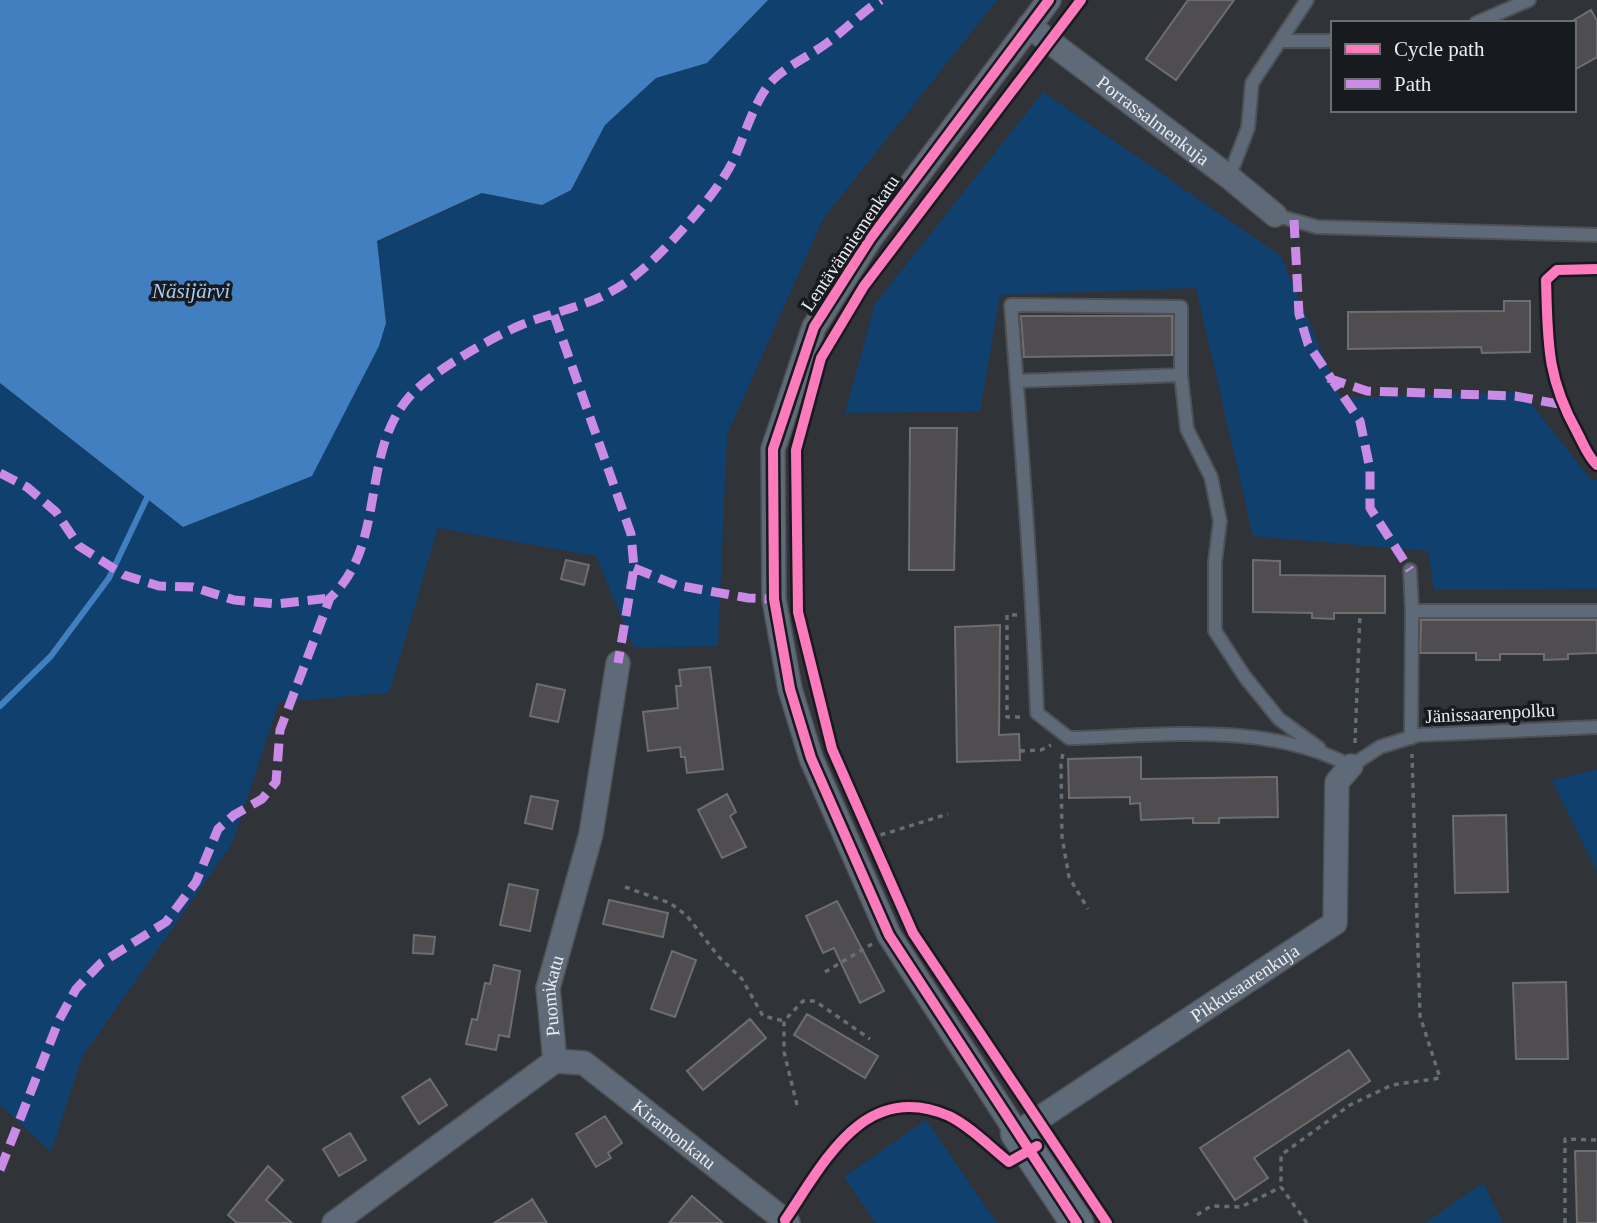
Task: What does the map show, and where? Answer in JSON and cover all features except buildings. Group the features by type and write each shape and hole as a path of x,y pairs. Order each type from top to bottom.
{"street":[{"name":"Lentävänniemenkatu","path":"1049,0 870,239 814,327 773,449 774,598 790,689 811,758 889,935 1077,1223"},
{"name":"Porrassalmenkuja","path":"1029,26 1229,177 1275,215"},
{"name":"Puomikatu","path":"334,1223 555,1061 548,988 591,834 618,663"},
{"name":"Pikkusaarenkuja","path":"1017,1132 1335,923 1337,782 1351,766"},
{"name":"Kiramonkatu","path":"555,1061 584,1063 788,1223"}],"lane":[{"path":"1229,177 1248,128 1252,83 1307,0"},
{"path":"1481,21 1529,0"},
{"path":"1280,41 1331,41"},
{"path":"1275,215 1317,227 1597,235"},
{"path":"1325,752 1269,740 1193,735 1069,738 1037,713 1033,616 1011,305 1181,307 1181,375 1187,429 1210,477 1220,521 1215,562 1215,631 1245,677 1279,719 1325,752 1351,766"},
{"path":"1017,381 1181,375"},
{"path":"1410,570 1411,738"},
{"path":"1412,611 1597,611"},
{"name":"Jänissaarenpolku","path":"1351,766 1380,747 1411,738 1597,727"}],"path":[{"path":"1351,766 1358,733 1360,613"},
{"path":"1033,616 1007,615 1007,717 1026,717 1037,713"},
{"path":"1020,751 1041,750 1069,738"},
{"path":"1069,738 1061,762 1062,836 1069,877 1088,909"},
{"path":"1307,1223 1281,1187 1281,1155 1350,1105 1392,1085 1440,1079 1420,1016 1411,738"},
{"path":"872,838 948,814"},
{"path":"866,825 877,850"},
{"path":"625,887 670,903 687,916 719,957 742,979 763,1016 784,1021"},
{"path":"825,972 889,935"},
{"path":"797,1105 784,1052 784,1021 803,1001 815,1001 870,1039"},
{"path":"1564,1223 1565,1139 1597,1140"},
{"path":"1197,1215 1211,1206 1241,1207 1281,1187"}],"shaded area":[{"path":"768,0 997,0 823,219 727,435 718,646 634,648 596,556 438,528 389,693 279,702 232,844 82,1057 51,1152 0,1105 0,383 183,527 386,323 377,242 483,193 542,205 571,190 605,125 656,78 707,63"},
{"path":"1043,92 1281,256 1341,398 1522,392 1591,480 1597,479 1597,589 1434,590 1428,551 1253,536 1196,288 1000,295 980,411 845,413 875,304"},
{"path":"1597,769 1597,872 1552,780"},
{"path":"926,1120 997,1223 876,1223 844,1177"},
{"path":"1483,1183 1503,1223 1425,1223"}],"water":[{"name":"Näsijärvi","path":"0,0 768,0 707,63 656,78 605,125 571,190 542,205 482,193 377,241 386,323 379,346 312,476 183,527 0,383"}],"waterway":[{"path":"0,706 51,656 109,578 147,498"}],"marked path":[{"path":"0,1170 59,1020 76,989 101,963 166,922 196,882 218,829 234,815 262,799 276,782 280,730 330,598 348,576 360,552 384,444 394,419 410,396 446,367 494,338 521,325 601,297 641,271 685,227 713,193 732,163 756,106 775,78 827,43 881,0"},
{"path":"1294,220 1299,314 1308,344 1360,421 1370,469 1370,508 1410,570"},
{"path":"554,315 631,534 634,568 618,663"},
{"path":"1328,378 1367,391 1515,396 1564,405"},
{"path":"0,473 27,487 56,512 79,546 124,575 159,586 193,587 234,600 276,604 330,598"},
{"path":"634,568 676,585 748,598 774,599"}],"cycle path":[{"path":"1049,0 870,239 814,327 773,449 774,599 790,689 811,758 889,935 1077,1223"},
{"path":"1081,0 864,286 821,358 796,450 798,612 832,749 913,933 1107,1223"},
{"path":"1597,269 1557,270 1546,280 1554,376 1567,412 1588,454 1597,465"},
{"path":"785,1220 815,1174 850,1133 870,1118 893,1109 919,1108 949,1116 1009,1162 1037,1146"}]}
